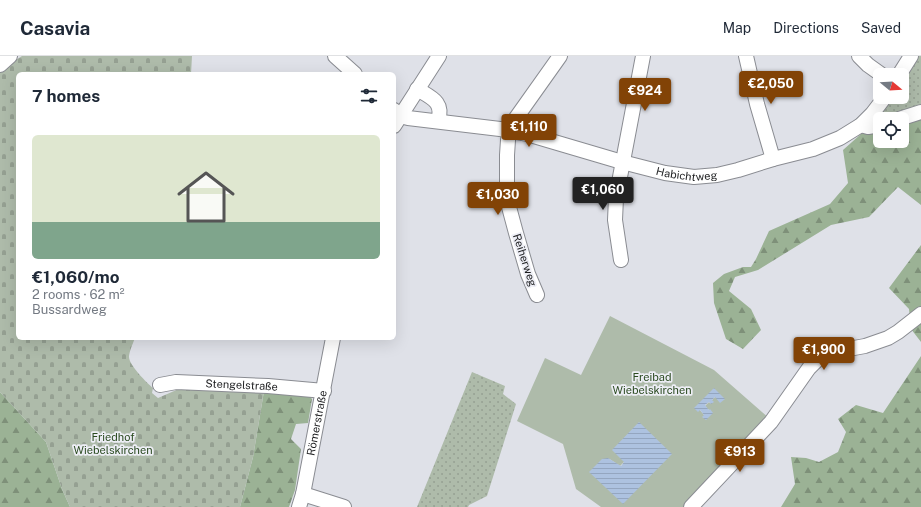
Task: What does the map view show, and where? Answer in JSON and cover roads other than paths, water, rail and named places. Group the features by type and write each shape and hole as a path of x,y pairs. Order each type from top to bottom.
{"street":[{"path":"0,65 10,56"},
{"path":"335,56 353,72"},
{"path":"396,117 439,56"},
{"path":"510,130 516,118 560,56"},
{"path":"621,260 615,220 616,198 643,56"},
{"path":"746,56 757,104 773,159"},
{"path":"859,56 874,68"},
{"path":"903,68 911,56"},
{"path":"417,89 434,100 439,106 440,114 438,121"},
{"name":"Habichtweg","path":"396,117 510,130 665,173 694,177 717,175 813,149 840,138 861,125 880,104"},
{"path":"909,116 921,112"},
{"path":"861,125 868,127 873,126"},
{"name":"Reiherweg","path":"510,130 507,155 509,207 528,274 537,295"},
{"path":"691,507 770,422 809,368 817,360 832,352 865,346 888,338 921,314"},
{"name":"Römerstraße","path":"301,500 334,340"},
{"name":"Stengelstraße","path":"160,385 176,382 268,386 324,391"},
{"path":"301,500 344,507"}],"water":[{"path":"714,388 725,399 720,403 715,397 712,400 714,402 711,404 709,402 705,405 713,413 706,420 702,417 704,415 700,410 698,412 694,408"},
{"path":"639,422 672,454 623,504 589,472 602,459 608,458 621,466 624,462 612,450"}],"park label":[{"name":"Freibad Wiebelskirchen","path":"652,383"},
{"name":"Friedhof Wiebelskirchen","path":"113,443"}]}
